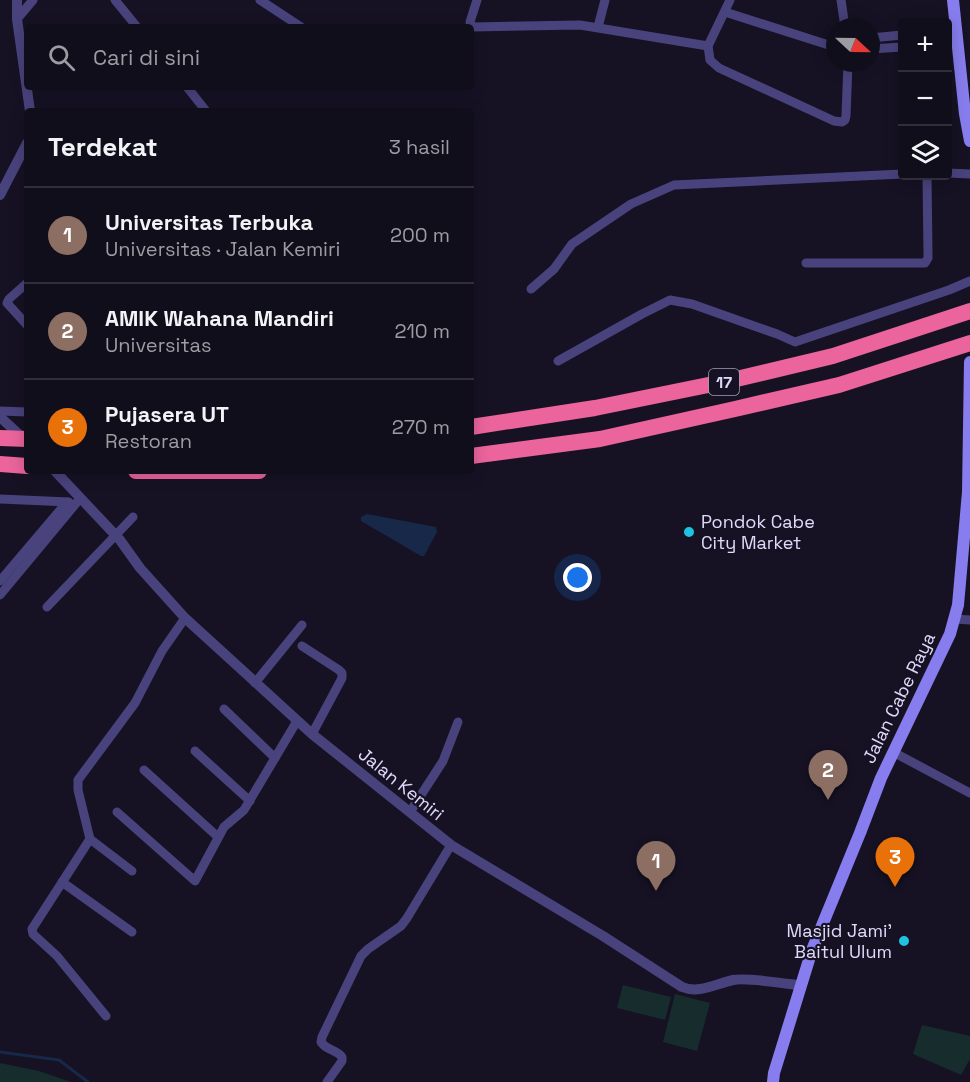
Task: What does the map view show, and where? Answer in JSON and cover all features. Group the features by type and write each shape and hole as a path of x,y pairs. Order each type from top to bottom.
{"highway":[{"name":"17","path":"474,427 595,408 728,381 833,356 970,311"},
{"name":"17","path":"474,456 600,439 735,409 839,385 970,343"},
{"path":"0,438 24,441"},
{"path":"0,464 24,466"}],"main road":[{"path":"953,0 952,35 970,141"},
{"name":"Jalan Cabe Raya","path":"773,1082 800,986 832,900 881,778 955,619 969,489 970,363"}],"street":[{"path":"16,0 24,69"},
{"path":"17,19 33,0"},
{"path":"115,0 135,24"},
{"path":"260,0 296,24"},
{"path":"471,24 477,0"},
{"path":"598,27 605,0"},
{"path":"730,0 708,46 710,60 719,68 834,121 842,122 846,116 848,72"},
{"path":"841,0 844,18"},
{"path":"725,12 826,44"},
{"path":"474,27 559,25 598,27 708,46"},
{"path":"880,37 898,35"},
{"path":"880,49 898,47"},
{"path":"27,90 30,108"},
{"path":"189,90 204,108"},
{"path":"0,195 24,149"},
{"path":"952,173 970,174"},
{"path":"531,289 554,269 572,244 632,204 674,185 898,174"},
{"path":"806,263 924,263 928,258 927,180"},
{"path":"558,361 670,300 692,304 795,342 970,281"},
{"path":"24,286 9,298 7,303 24,322"},
{"path":"2,416 24,412"},
{"path":"2,416 24,438"},
{"name":"Jalan Kemiri","path":"58,474 115,535 140,568 185,618 312,734 451,845 689,990 697,991 738,980 800,986"},
{"path":"0,499 67,502 79,498"},
{"path":"0,595 79,498"},
{"path":"0,581 67,502"},
{"path":"47,607 133,517"},
{"path":"132,871 90,839 78,790 78,780 135,703 162,651 185,618"},
{"path":"955,619 970,620"},
{"path":"255,683 302,625"},
{"path":"303,646 339,670 342,675 312,734"},
{"path":"224,709 275,758"},
{"path":"117,812 195,881 224,826 244,810 297,721"},
{"path":"410,812 443,761 458,722"},
{"path":"195,751 250,801"},
{"path":"893,752 970,793"},
{"path":"144,770 218,837"},
{"path":"90,839 32,932 57,956 106,1016"},
{"path":"327,1082 342,1061 342,1057 323,1046 322,1037 357,963 368,949 401,926 451,845"},
{"path":"62,882 132,932"}],"green space":[{"path":"623,985 671,997 665,1020 617,1008"},
{"path":"675,994 710,1003 697,1051 663,1042"},
{"path":"922,1025 970,1036 970,1059 961,1075 913,1054"},
{"path":"0,1063 39,1071 71,1082 0,1082"}],"water":[{"path":"367,514 436,527 437,532 424,556 421,556 361,521 361,517"}],"waterway":[{"path":"0,1052 59,1060 88,1082"}],"place":[{"name":"Pondok Cabe City Market","path":"689,532"},
{"name":"AMIK Wahana Mandiri","path":"828,800"},
{"name":"Pujasera UT","path":"895,887"},
{"name":"Universitas Terbuka","path":"656,891"},
{"name":"Masjid Jami' Baitul Ulum","path":"904,941"}]}
